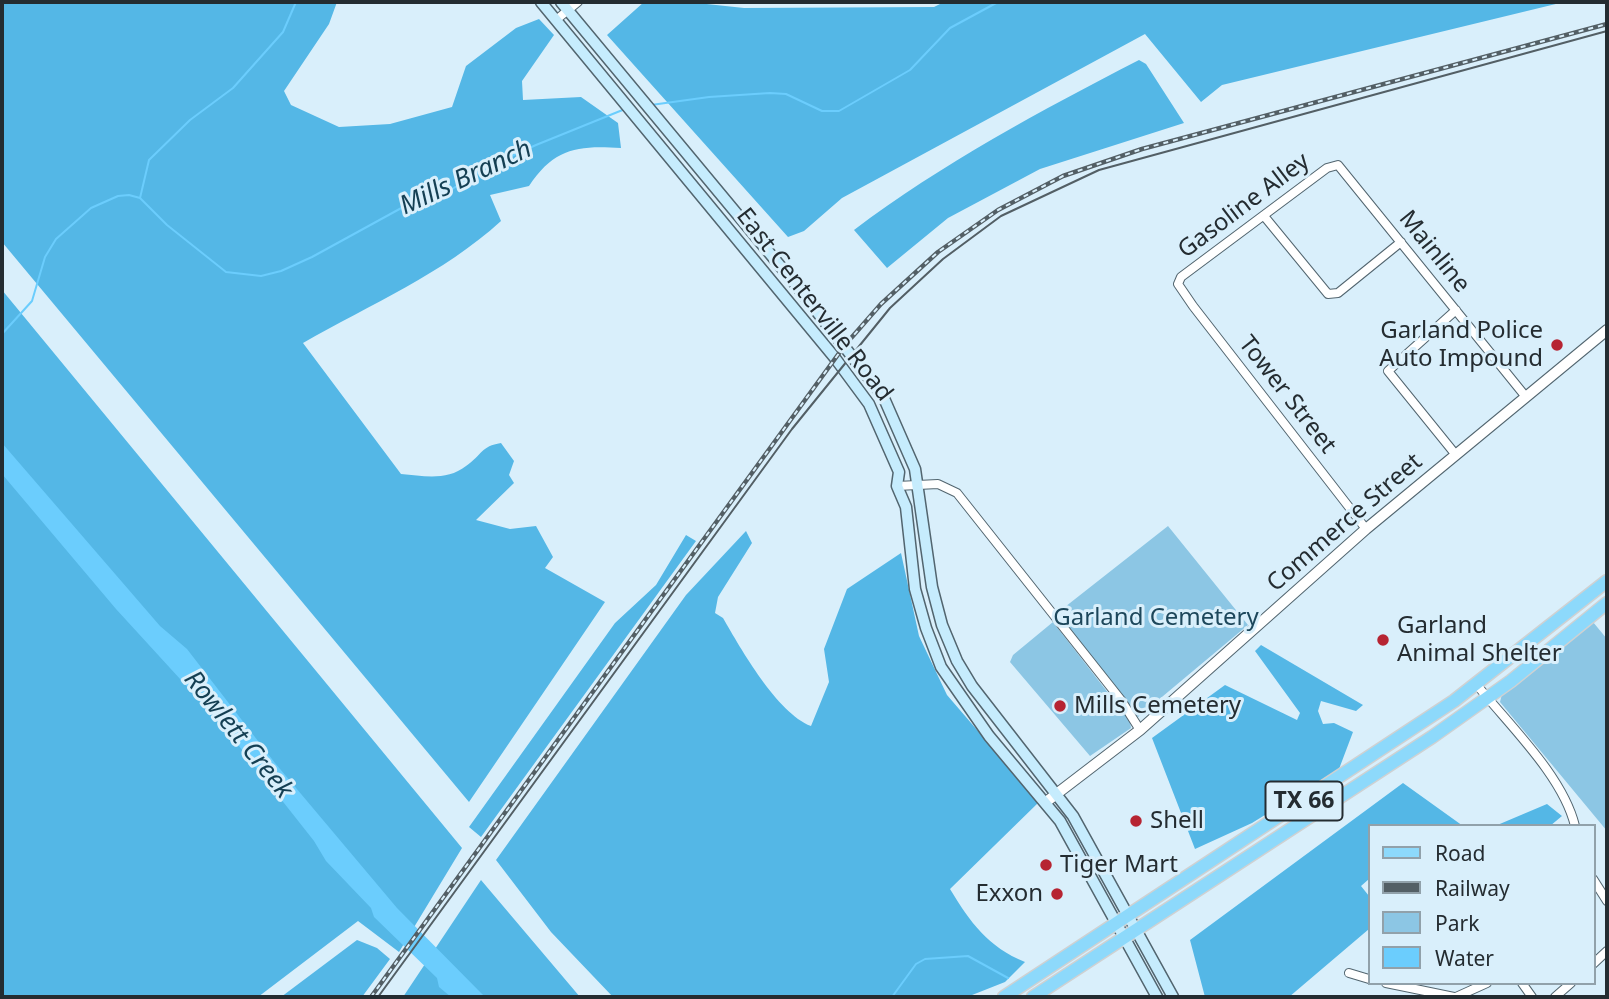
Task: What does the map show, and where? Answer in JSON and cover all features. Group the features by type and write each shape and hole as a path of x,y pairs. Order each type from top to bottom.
{"main road":[{"name":"East Centerville Road","path":"541,2 845,371 879,422 899,472 897,486 906,507 915,589 941,667 981,726 1046,802 1068,834 1157,997"},
{"name":"East Centerville Road","path":"565,6 872,379 891,411 919,485 932,587 942,625 957,661 972,686 1073,816 1173,997"},
{"path":"702,197 714,187"},
{"path":"783,296 796,285"},
{"path":"879,422 891,411"},
{"name":"TX 66","path":"1004,997 1477,685 1607,581"},
{"name":"TX 66","path":"1034,997 1488,699 1607,603"}],"street":[{"path":"556,20 565,6 578,2"},
{"name":"Gasoline Alley","path":"1178,284 1181,277 1327,168 1338,165"},
{"name":"Mainline","path":"1338,165 1526,397"},
{"path":"1264,216 1328,294 1338,293 1401,242"},
{"name":"Tower Street","path":"1178,284 1366,529"},
{"path":"1456,310 1388,371 1456,455"},
{"name":"Commerce Street","path":"1046,802 1140,730 1366,529 1607,330"},
{"path":"897,486 938,484 957,492 1121,700 1140,730"},
{"path":"1477,685 1552,779 1571,807 1575,824"},
{"path":"1595,882 1607,901"},
{"path":"1349,973 1368,979"},
{"path":"1396,985 1455,997 1482,985"},
{"path":"1555,997 1569,985"}],"green space":[{"name":"Garland Cemetery","path":"1168,526 1248,625 1138,717 1056,614"},
{"path":"1053,622 1130,721 1131,728 1090,756 1010,662 1013,655"},
{"path":"1593,622 1607,639 1607,831 1500,702 1502,694"}],"shaded area":[{"path":"2,2 337,2 329,24 284,91 291,105 339,127 390,124 452,107 466,66 516,28 539,19 554,35 522,81 523,100 581,97 618,123 621,148 592,147 568,152 548,164 529,186 490,195 501,221 479,240 431,273 303,343 401,474 451,474 466,466 485,449 501,443 514,461 509,475 514,483 476,520 510,529 536,526 553,557 545,568 605,602 469,802 2,242"},
{"path":"644,2 688,2 744,8 934,7 944,2 1564,2 1222,85 1201,102 1145,34 842,198 804,231 788,237 607,35"},
{"path":"1139,60 1146,64 1184,123 1040,169 948,218 887,268 854,230 957,160"},
{"path":"2,290 462,848 399,952 358,921 258,997 2,997"},
{"path":"746,531 752,543 718,597 715,613 723,618 773,694 798,719 811,726 829,682 824,649 847,589 901,553 919,636 947,695 1039,802 950,889 965,912 990,941 1025,962 1005,982 967,997 613,997 551,932 496,860 686,595"},
{"path":"686,535 696,541 481,837 469,827 615,623 656,585"},
{"path":"1261,645 1363,705 1356,711 1321,701 1318,711 1323,724 1334,723 1353,732 1339,769 1252,823 1195,849 1152,738 1225,685 1297,720 1300,713 1255,651"},
{"path":"1403,783 1460,824 1368,824 1368,880 1361,886 1368,895 1368,930 1289,997 1205,997 1190,940"},
{"path":"1547,804 1562,816 1552,824 1500,824"},
{"path":"481,880 580,997 403,997"},
{"path":"357,940 377,948 390,959 362,997 281,997"}],"water":[{"name":"Rowlett Creek","path":"2,443 160,626 187,649 275,763 397,908 485,997 451,997 439,987 437,978 374,917 371,908 326,861 314,841 224,727 116,609 2,474"}],"waterway":[{"path":"140,198 149,160 190,120 233,88 283,32 296,2"},
{"name":"Mills Branch","path":"651,105 709,97 770,93 786,94 822,111 839,111 910,70 950,28 998,2"},
{"name":"Mills Branch","path":"2,334 32,301 45,257 56,239 91,208 118,196 140,198 167,225 226,272 261,276 281,271 312,257 405,206 449,191 487,167 625,109"},
{"path":"892,997 916,964 925,959 968,956 1008,978"}],"tram line":[{"path":"378,997 792,429 890,308 943,259 1001,216 1099,170 1607,31"}],"railway":[{"path":"371,997 845,345 881,304 938,252 998,210 1063,176 1142,149 1607,24"}],"place":[{"name":"Garland Police Auto Impound","path":"1557,345"},
{"name":"Garland Animal Shelter","path":"1383,640"},
{"name":"Mills Cemetery","path":"1060,706"},
{"name":"Shell","path":"1136,821"},
{"name":"Tiger Mart","path":"1046,865"},
{"name":"Exxon","path":"1057,894"}]}
